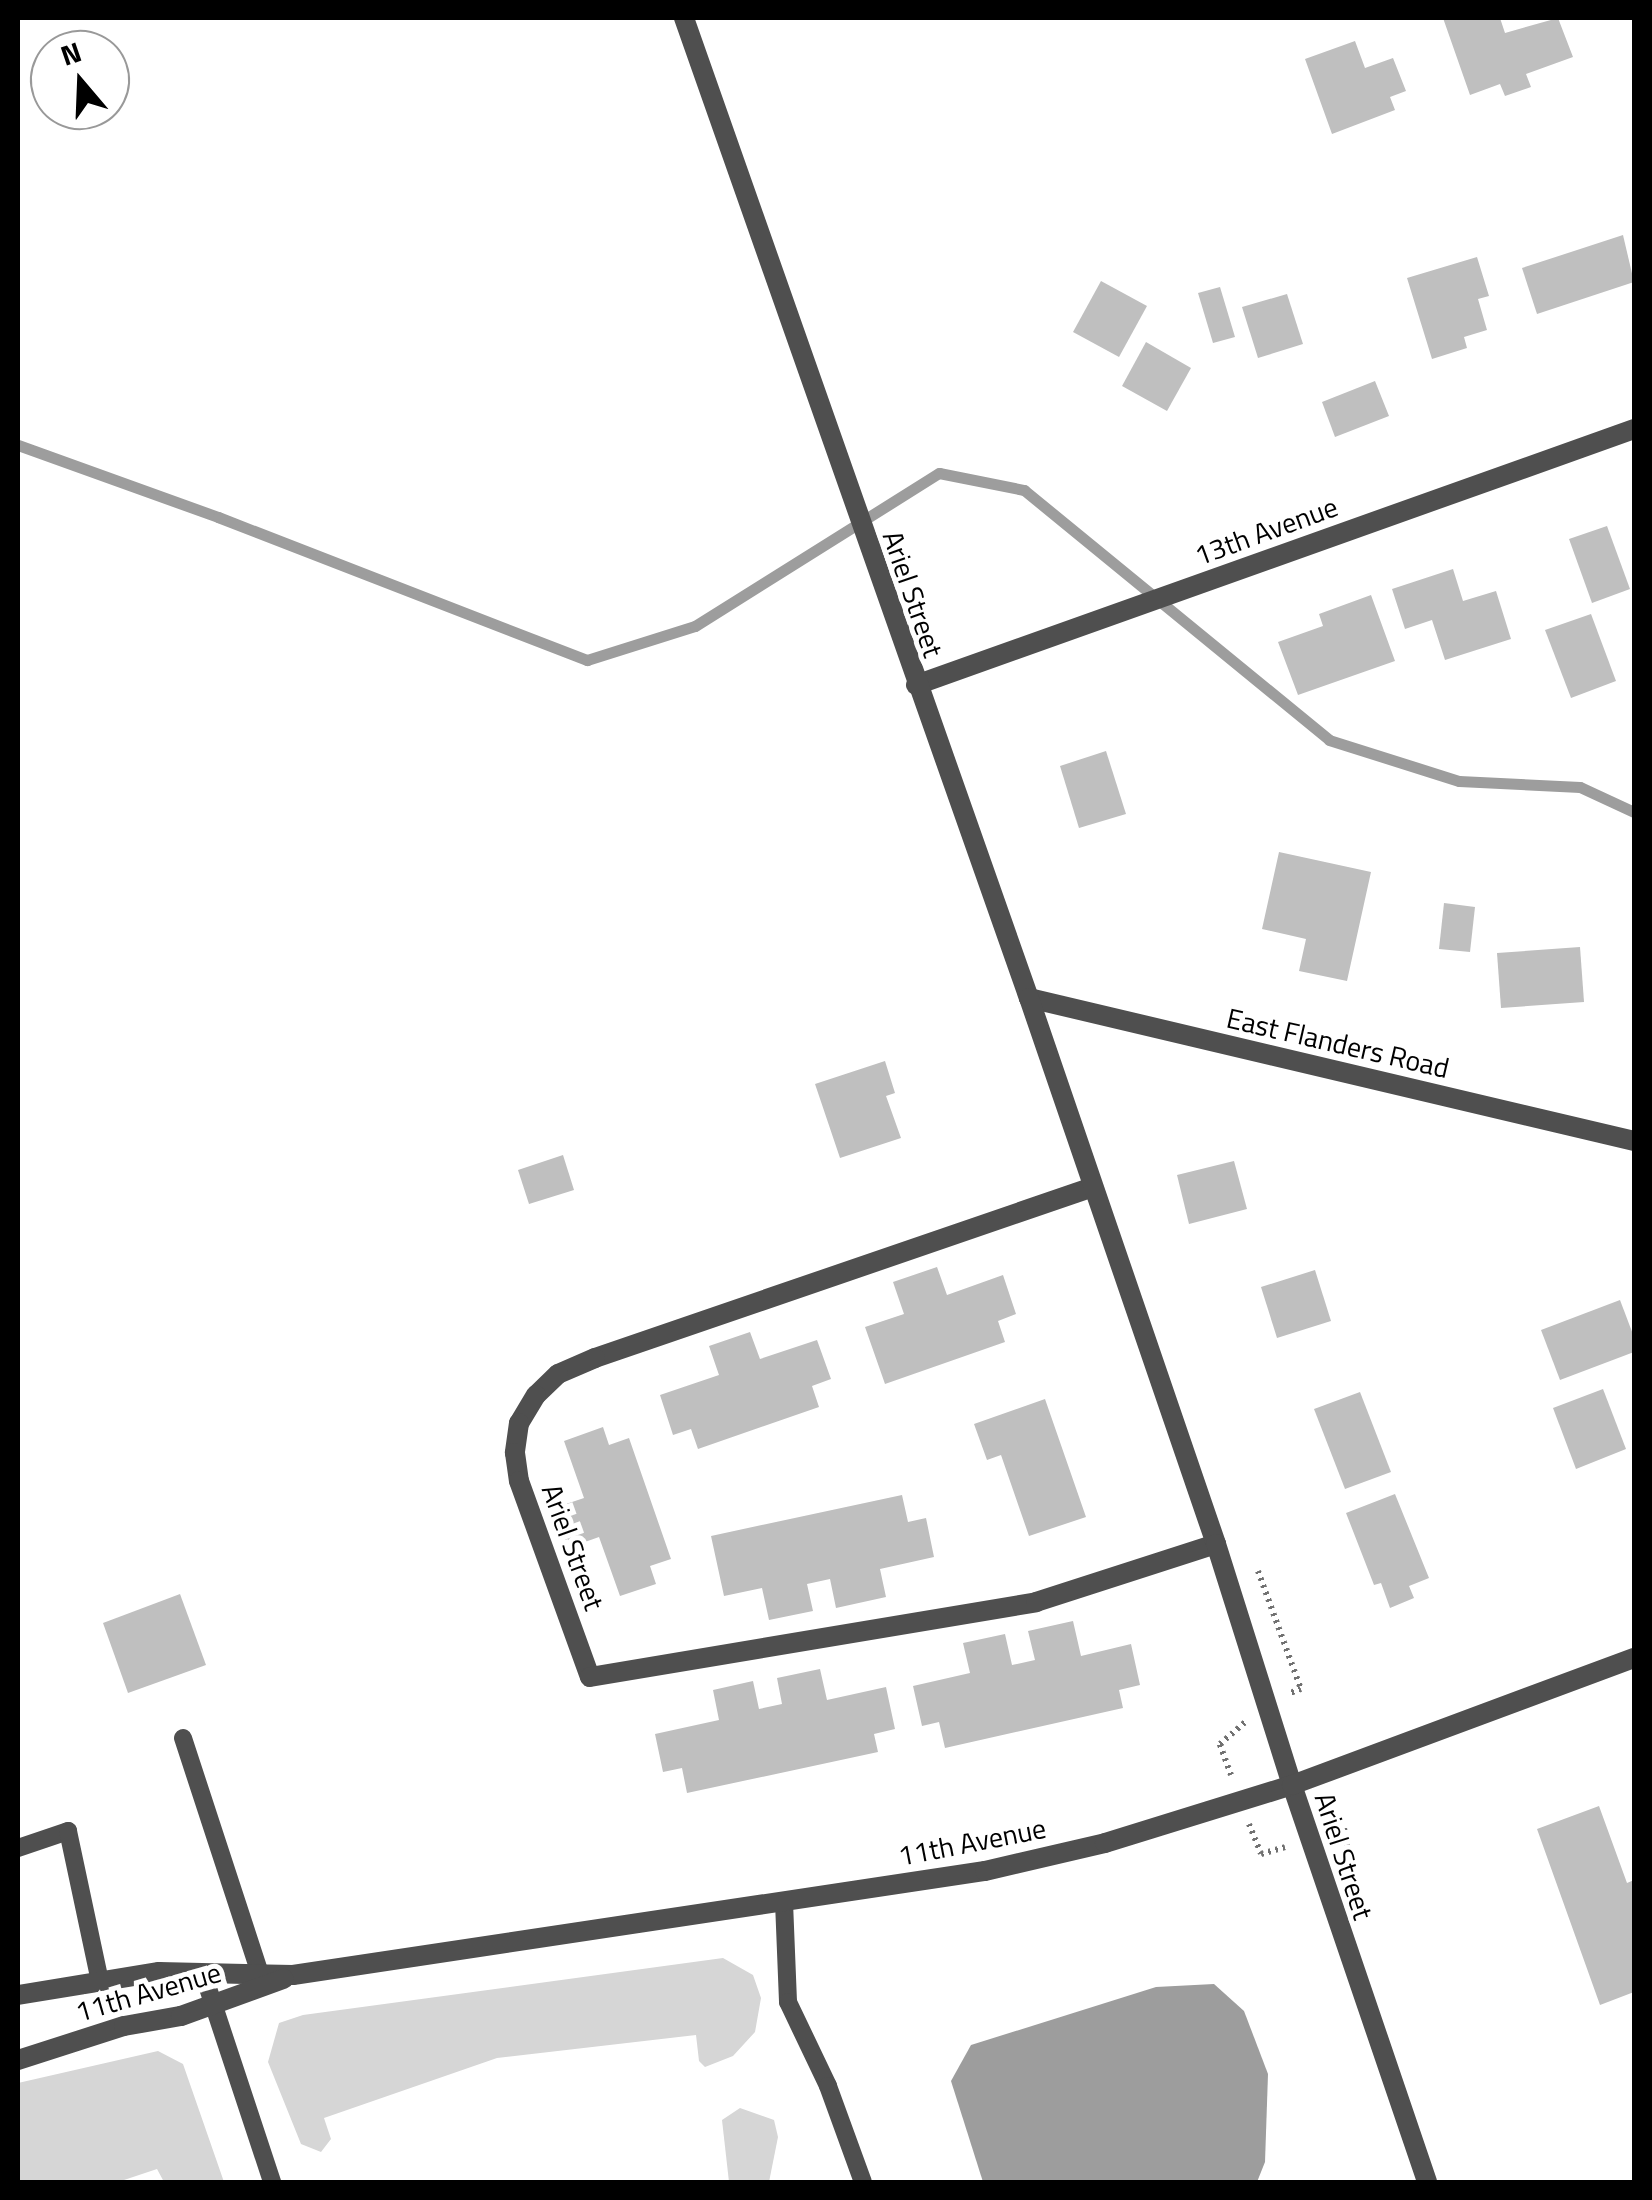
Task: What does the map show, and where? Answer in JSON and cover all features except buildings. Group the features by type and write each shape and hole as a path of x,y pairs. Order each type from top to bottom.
{"street":[{"name":"Ariel Street","path":"684,18 1094,1187 1428,2182"},
{"name":"13th Avenue","path":"916,685 1634,429"},
{"name":"East Flanders Road","path":"1029,998 1634,1141"},
{"name":"Ariel Street","path":"1094,1187 558,1374 536,1395 520,1423 514,1452 520,1480 590,1676 1036,1602 1216,1544"},
{"name":"11th Avenue","path":"18,1995 159,1972 293,1975 985,1871 1105,1843 1292,1785 1634,1658"},
{"name":"11th Avenue","path":"18,2060 213,2004 293,1975"}],"lane":[{"path":"184,1738 260,1974"},
{"path":"18,1848 68,1830 100,1982"},
{"path":"784,1902 788,2002 828,2086 863,2182"},
{"path":"203,1973 272,2182"}],"shaded area":[{"path":"723,1958 753,1975 761,1998 755,2032 733,2056 705,2067 699,2061 696,2035 497,2058 324,2118 331,2139 321,2152 301,2144 268,2062 279,2023 303,2015"},
{"path":"1214,1984 1244,2011 1268,2074 1265,2162 1257,2182 983,2182 951,2081 971,2045 1156,1987"},
{"path":"158,2051 183,2064 224,2182 164,2182 157,2169 118,2182 18,2182 18,2083"},
{"path":"740,2108 774,2120 778,2137 769,2182 729,2182 722,2120"}],"waterway":[{"path":"18,445 218,517 587,660 695,626 939,473 1024,490 1329,740 1459,781 1580,787 1634,812"}]}
